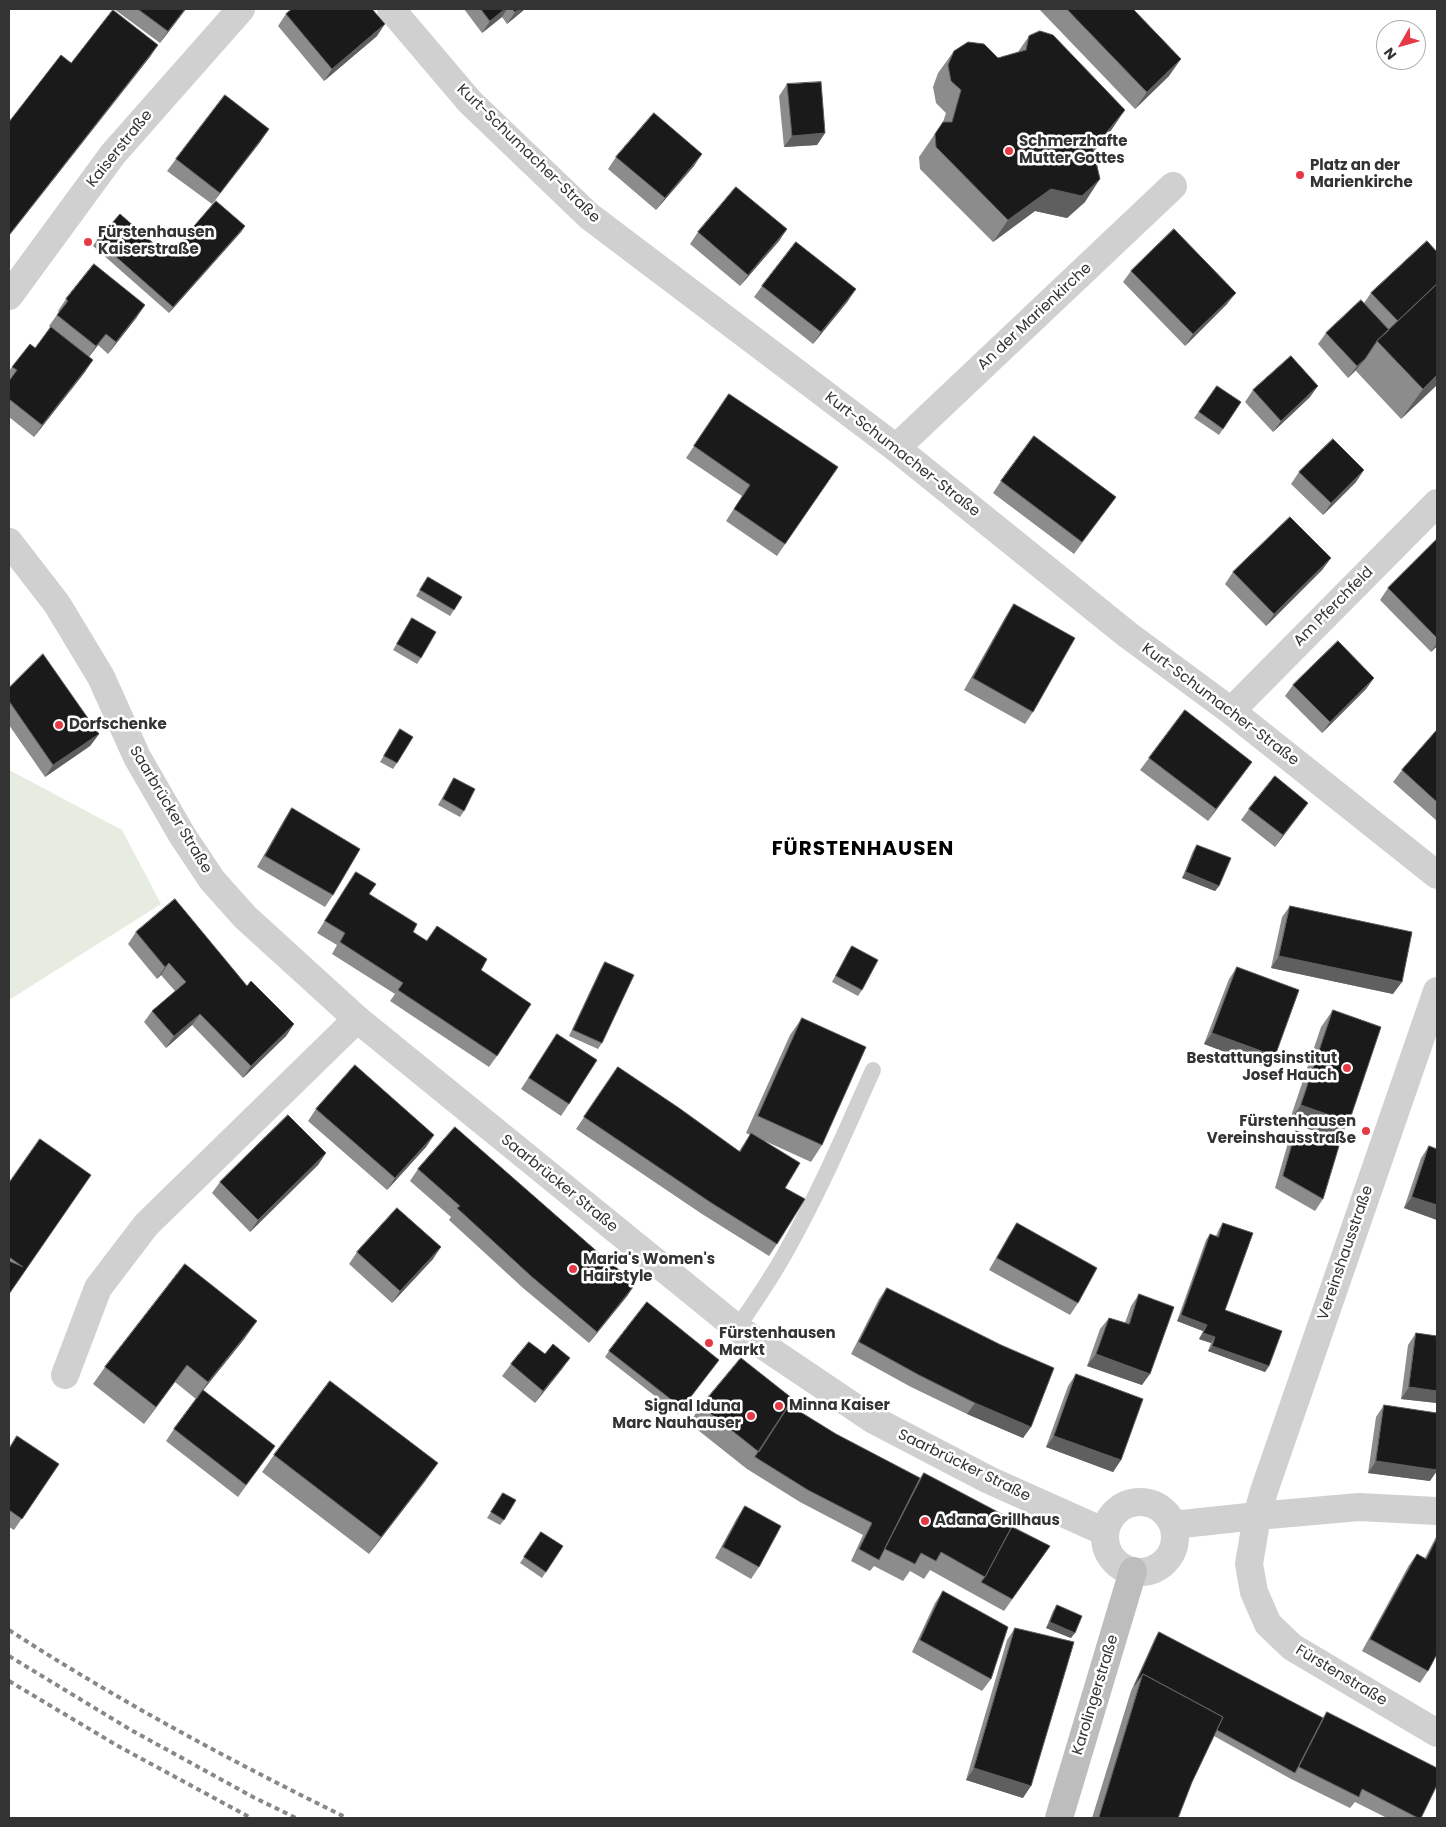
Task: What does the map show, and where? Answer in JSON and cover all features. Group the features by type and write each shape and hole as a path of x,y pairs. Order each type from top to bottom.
{"main road":[{"name":"Karolingerstraße","path":"1059,1818 1133,1571"}],"street":[{"name":"Kaiserstraße","path":"9,296 113,154 241,9"},
{"name":"Kurt-Schumacher-Straße","path":"391,9 470,102 589,216 896,448 1128,635 1231,711 1437,874"},
{"name":"An der Marienkirche","path":"896,448 1173,186"},
{"name":"Am Pferchfeld","path":"1231,711 1437,503"},
{"name":"Saarbrücker Straße","path":"9,542 57,604 101,677 137,757 182,835 212,880 245,917 357,1020 737,1328 872,1419 989,1480 1105,1532"},
{"name":"Vereinshausstraße","path":"1257,1516 1437,990"},
{"path":"65,1375 98,1288 146,1225 357,1020"},
{"path":"1148,1502 1159,1507 1168,1515 1173,1525 1175,1536 1170,1556 1154,1569 1143,1572 1123,1568 1114,1561 1105,1542 1105,1532 1109,1521 1116,1511 1125,1504 1148,1502"},
{"path":"1173,1525 1359,1507 1437,1511"},
{"name":"Fürstenstraße","path":"1257,1516 1249,1564 1254,1592 1268,1624 1292,1647 1437,1733"}],"lane":[{"path":"737,1328 764,1289 797,1232 827,1172 873,1070"}],"shaded area":[{"path":"9,770 122,830 161,904 9,1000"}],"building":[{"path":"138,9 185,9 168,31"},
{"path":"292,9 372,9 385,24 332,69 286,14"},
{"path":"481,9 505,9 490,21"},
{"path":"1067,9 1133,9 1181,59 1147,92"},
{"path":"113,10 158,45 9,235 9,122 61,55 71,63"},
{"name":"Schmerzhafte Mutter Gottes","path":"1040,31 1053,35 1125,110 1093,149 1100,179 1082,196 1051,189 1008,220 936,147 935,134 943,122 952,122 961,90 951,81 948,65 954,51 968,42 984,44 998,58 1026,50 1029,36"},
{"path":"821,82 825,133 792,136 787,84"},
{"path":"225,95 269,129 220,193 176,159"},
{"path":"654,113 702,154 665,198 616,157"},
{"path":"736,187 787,229 748,275 698,232"},
{"path":"216,201 245,226 173,307 97,240 120,214 168,256"},
{"path":"1174,229 1236,293 1193,334 1131,271"},
{"path":"1427,241 1437,252 1437,284 1398,321 1371,293"},
{"path":"796,242 856,289 821,332 762,286"},
{"path":"94,264 145,305 116,342 106,334 96,346 57,315 68,301 66,299"},
{"path":"1437,284 1437,375 1423,389 1377,341"},
{"path":"1361,300 1389,330 1377,341 1365,359 1357,366 1326,333"},
{"path":"51,327 93,360 42,425 9,399 9,381 17,370 12,367 30,344 35,348"},
{"path":"1291,356 1318,386 1281,421 1253,390"},
{"path":"1217,386 1241,402 1223,429 1199,412"},
{"path":"729,394 838,467 785,544 734,509 750,485 694,446"},
{"path":"1034,436 1116,497 1082,542 1001,481"},
{"path":"1333,439 1364,470 1331,503 1299,472"},
{"path":"1290,517 1331,558 1274,614 1233,572"},
{"path":"1437,539 1437,638 1388,588"},
{"path":"428,577 462,597 454,610 420,590"},
{"path":"1014,604 1075,638 1033,712 973,678"},
{"path":"412,618 436,632 421,658 397,644"},
{"path":"1338,641 1374,678 1330,722 1293,685"},
{"path":"43,654 99,734 53,765 9,701 9,688"},
{"path":"1185,710 1252,762 1216,809 1149,758"},
{"path":"400,729 413,737 397,763 384,756"},
{"path":"1437,730 1437,802 1402,770"},
{"path":"1275,776 1308,803 1283,835 1249,809"},
{"path":"454,778 475,789 464,811 443,799"},
{"path":"292,808 360,849 333,895 265,856"},
{"path":"1197,845 1231,858 1219,886 1186,872"},
{"path":"356,872 376,884 369,894 417,924 413,932 427,941 437,926 487,959 481,970 531,1004 497,1056 398,990 403,983 340,942 345,933 325,921"},
{"path":"175,899 247,986 251,981 294,1024 251,1066 200,1014 174,1036 152,1011 186,982 169,963 165,967 136,932"},
{"path":"1290,906 1412,932 1402,982 1279,956"},
{"path":"852,946 878,960 862,990 836,976"},
{"path":"605,962 634,975 602,1043 573,1030"},
{"path":"1237,967 1299,990 1275,1056 1212,1033"},
{"path":"1333,1010 1381,1027 1349,1122 1301,1105"},
{"path":"802,1018 866,1047 822,1145 758,1116"},
{"path":"557,1034 597,1060 569,1104 529,1078"},
{"path":"355,1065 434,1135 395,1178 316,1109"},
{"path":"618,1067 740,1152 751,1133 800,1163 785,1188 805,1199 777,1244 710,1202 584,1117"},
{"path":"288,1115 326,1153 258,1220 220,1182"},
{"path":"455,1127 609,1262 636,1283 597,1332 531,1276 457,1208 460,1206 418,1169"},
{"path":"1296,1131 1339,1146 1323,1199 1283,1176"},
{"path":"40,1139 91,1175 9,1294 9,1261 23,1267 9,1257 9,1183"},
{"path":"1429,1146 1437,1149 1437,1205 1412,1197"},
{"path":"397,1208 441,1247 400,1291 357,1252"},
{"path":"1017,1223 1097,1268 1078,1303 997,1258"},
{"path":"1223,1223 1253,1233 1225,1310 1282,1331 1269,1366 1212,1346 1215,1337 1203,1333 1207,1325 1181,1315 1210,1234 1218,1237"},
{"path":"185,1264 257,1321 208,1382 187,1365 156,1407 105,1367"},
{"path":"887,1288 1001,1345 1054,1368 1031,1427 975,1403 859,1342"},
{"path":"1139,1294 1174,1307 1150,1374 1096,1354 1109,1318 1129,1324"},
{"path":"647,1302 719,1360 682,1408 609,1351"},
{"path":"1416,1333 1437,1336 1437,1391 1409,1387"},
{"path":"529,1342 545,1354 553,1344 570,1358 543,1391 511,1364"},
{"path":"741,1358 793,1399 759,1452 701,1406"},
{"path":"1076,1374 1143,1399 1121,1460 1054,1436"},
{"path":"330,1381 438,1463 381,1537 274,1455"},
{"path":"203,1390 275,1446 246,1485 174,1429"},
{"path":"789,1405 836,1434 920,1478 879,1560 859,1549 872,1523 808,1490 755,1457"},
{"path":"1384,1405 1437,1413 1437,1470 1376,1461"},
{"path":"17,1436 59,1464 22,1519 9,1510 9,1449"},
{"path":"924,1473 1015,1521 985,1577 941,1552 936,1561 921,1553 915,1564 885,1549"},
{"path":"503,1493 516,1500 504,1520 491,1512"},
{"path":"745,1506 781,1526 759,1567 723,1547"},
{"path":"1012,1527 1050,1546 1012,1599 981,1582"},
{"path":"541,1532 563,1546 546,1572 524,1557"},
{"path":"1437,1538 1437,1654 1428,1671 1370,1639 1417,1554 1426,1559"},
{"path":"943,1591 1008,1627 991,1679 920,1640"},
{"path":"1057,1605 1082,1616 1075,1633 1050,1622"},
{"path":"1015,1628 1074,1642 1031,1786 974,1768"},
{"path":"1159,1632 1323,1718 1295,1773 1217,1730 1223,1717 1143,1674 1135,1685"},
{"path":"1143,1674 1223,1717 1192,1782 1178,1818 1099,1818"},
{"path":"1327,1712 1437,1768 1437,1785 1421,1818 1362,1789 1359,1797 1299,1767"}],"railway":[{"path":"9,1630 91,1681 175,1729 347,1818"},
{"path":"9,1656 131,1730 253,1797 296,1818"},
{"path":"9,1681 118,1746 251,1818"}],"place":[{"name":"Schmerzhafte Mutter Gottes","path":"1009,151"},
{"name":"Platz an der Marienkirche","path":"1300,175"},
{"name":"Fürstenhausen Kaiserstraße","path":"88,242"},
{"name":"Dorfschenke","path":"59,725"},
{"name":"Bestattungsinstitut Josef Hauch","path":"1347,1068"},
{"name":"Fürstenhausen Vereinshausstraße","path":"1366,1131"},
{"name":"Maria's Women's Hairstyle","path":"573,1269"},
{"name":"Fürstenhausen Markt","path":"709,1343"},
{"name":"Minna Kaiser","path":"779,1406"},
{"name":"Signal Iduna Marc Nauhauser","path":"751,1416"},
{"name":"Adana Grillhaus","path":"925,1521"}],"district":[{"name":"FÜRSTENHAUSEN","path":"863,850"}]}
